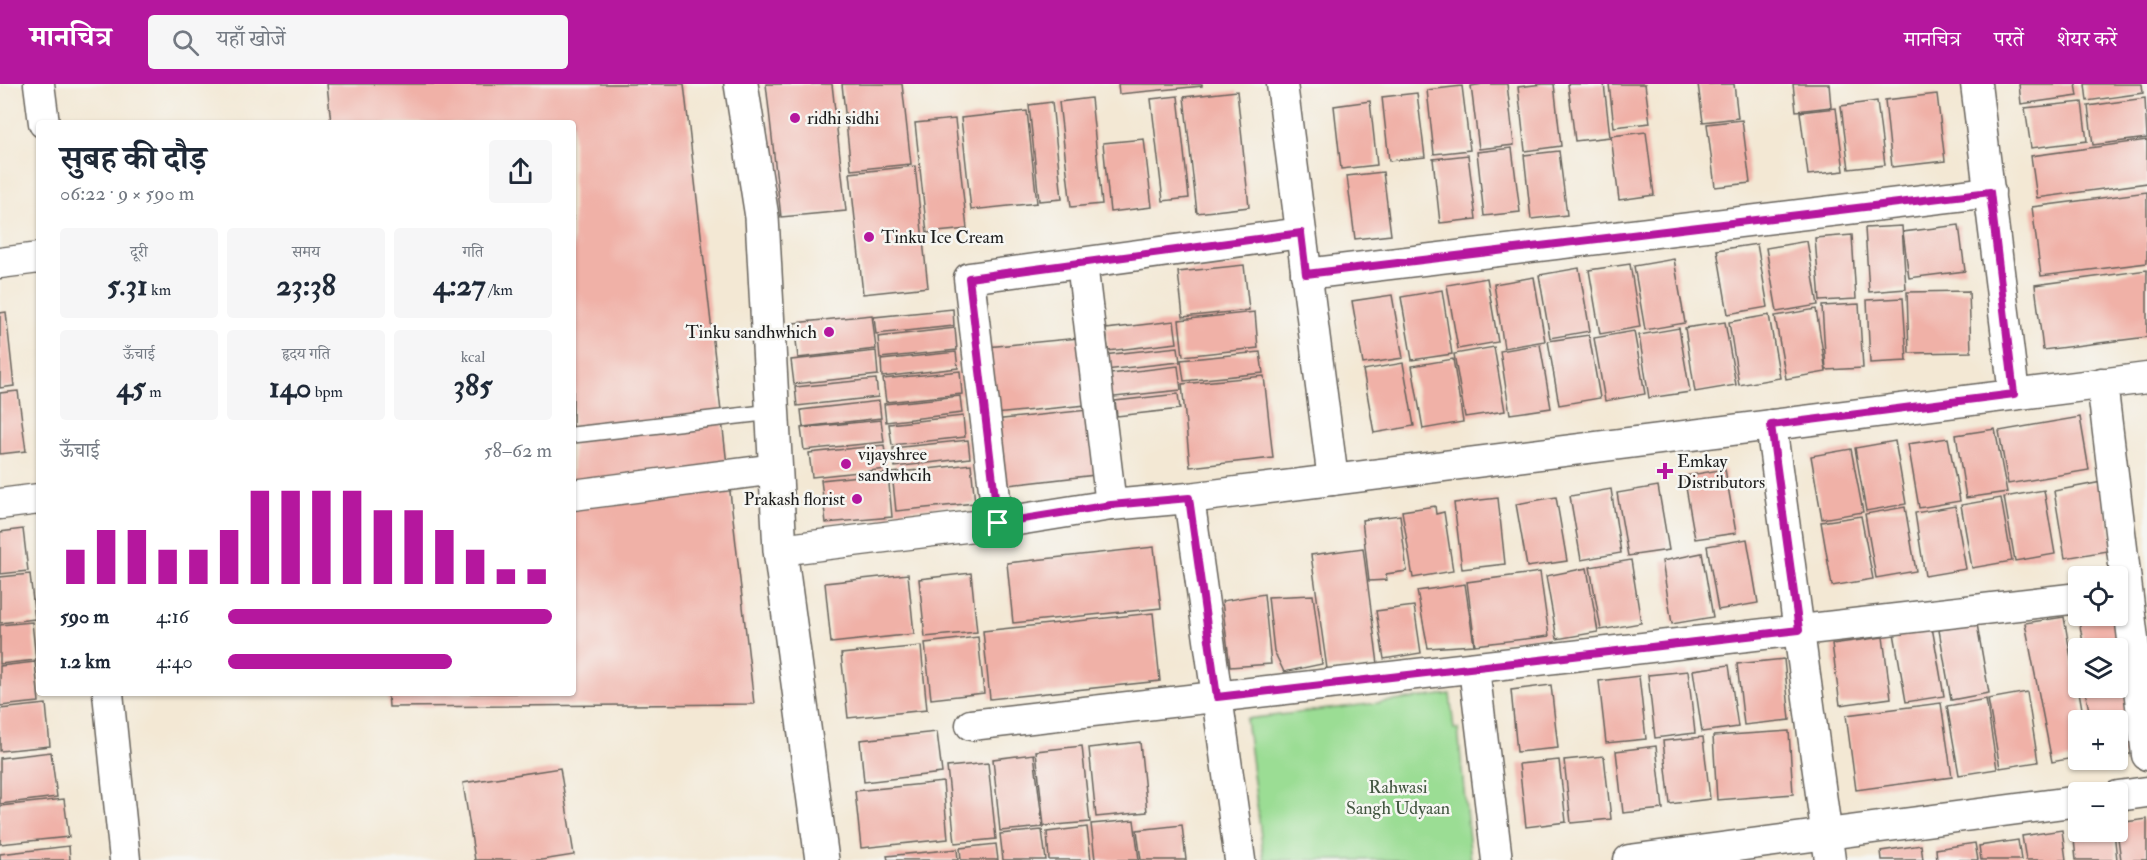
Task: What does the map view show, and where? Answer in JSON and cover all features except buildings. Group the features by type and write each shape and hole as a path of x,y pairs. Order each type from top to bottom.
{"street":[{"path":"39,84 44,120"},
{"path":"741,84 762,217 780,550 822,860"},
{"path":"1282,84 1333,480"},
{"path":"1976,84 2014,394"},
{"path":"1306,274 1990,192"},
{"path":"998,523 969,278 1301,233"},
{"path":"0,263 36,258"},
{"path":"1082,263 1111,505"},
{"path":"780,550 998,523 1111,505 1189,498 2147,378"},
{"path":"2102,383 2120,566"},
{"path":"1771,425 1828,847"},
{"path":"576,495 776,469"},
{"path":"1189,498 1240,860"},
{"path":"0,504 36,499"},
{"path":"972,725 2068,599"},
{"path":"2128,626 2147,755"},
{"path":"1474,668 1497,860"},
{"path":"108,696 125,860"},
{"path":"2128,795 2147,792"},
{"path":"1629,860 1828,847 2068,803"}],"lane":[{"path":"576,435 772,412"}],"green space":[{"name":"Rahwasi Sangh Udyaan","path":"1450,694 1454,729 1458,729 1471,860 1264,860 1246,719"}],"place":[{"name":"ridhi sidhi","path":"795,118"},
{"name":"Tinku Ice Cream","path":"869,237"},
{"name":"Tinku sandhwhich","path":"829,332"},
{"name":"vijayshree sandwhcih","path":"846,464"},
{"name":"Emkay Distributors","path":"1665,471"},
{"name":"Prakash florist","path":"857,499"}],"route":[{"path":"1990,192 2014,394 1771,425 1799,630 1217,697 1189,498 1111,505 998,523 969,278 1301,233 1306,274 1990,192"}]}
